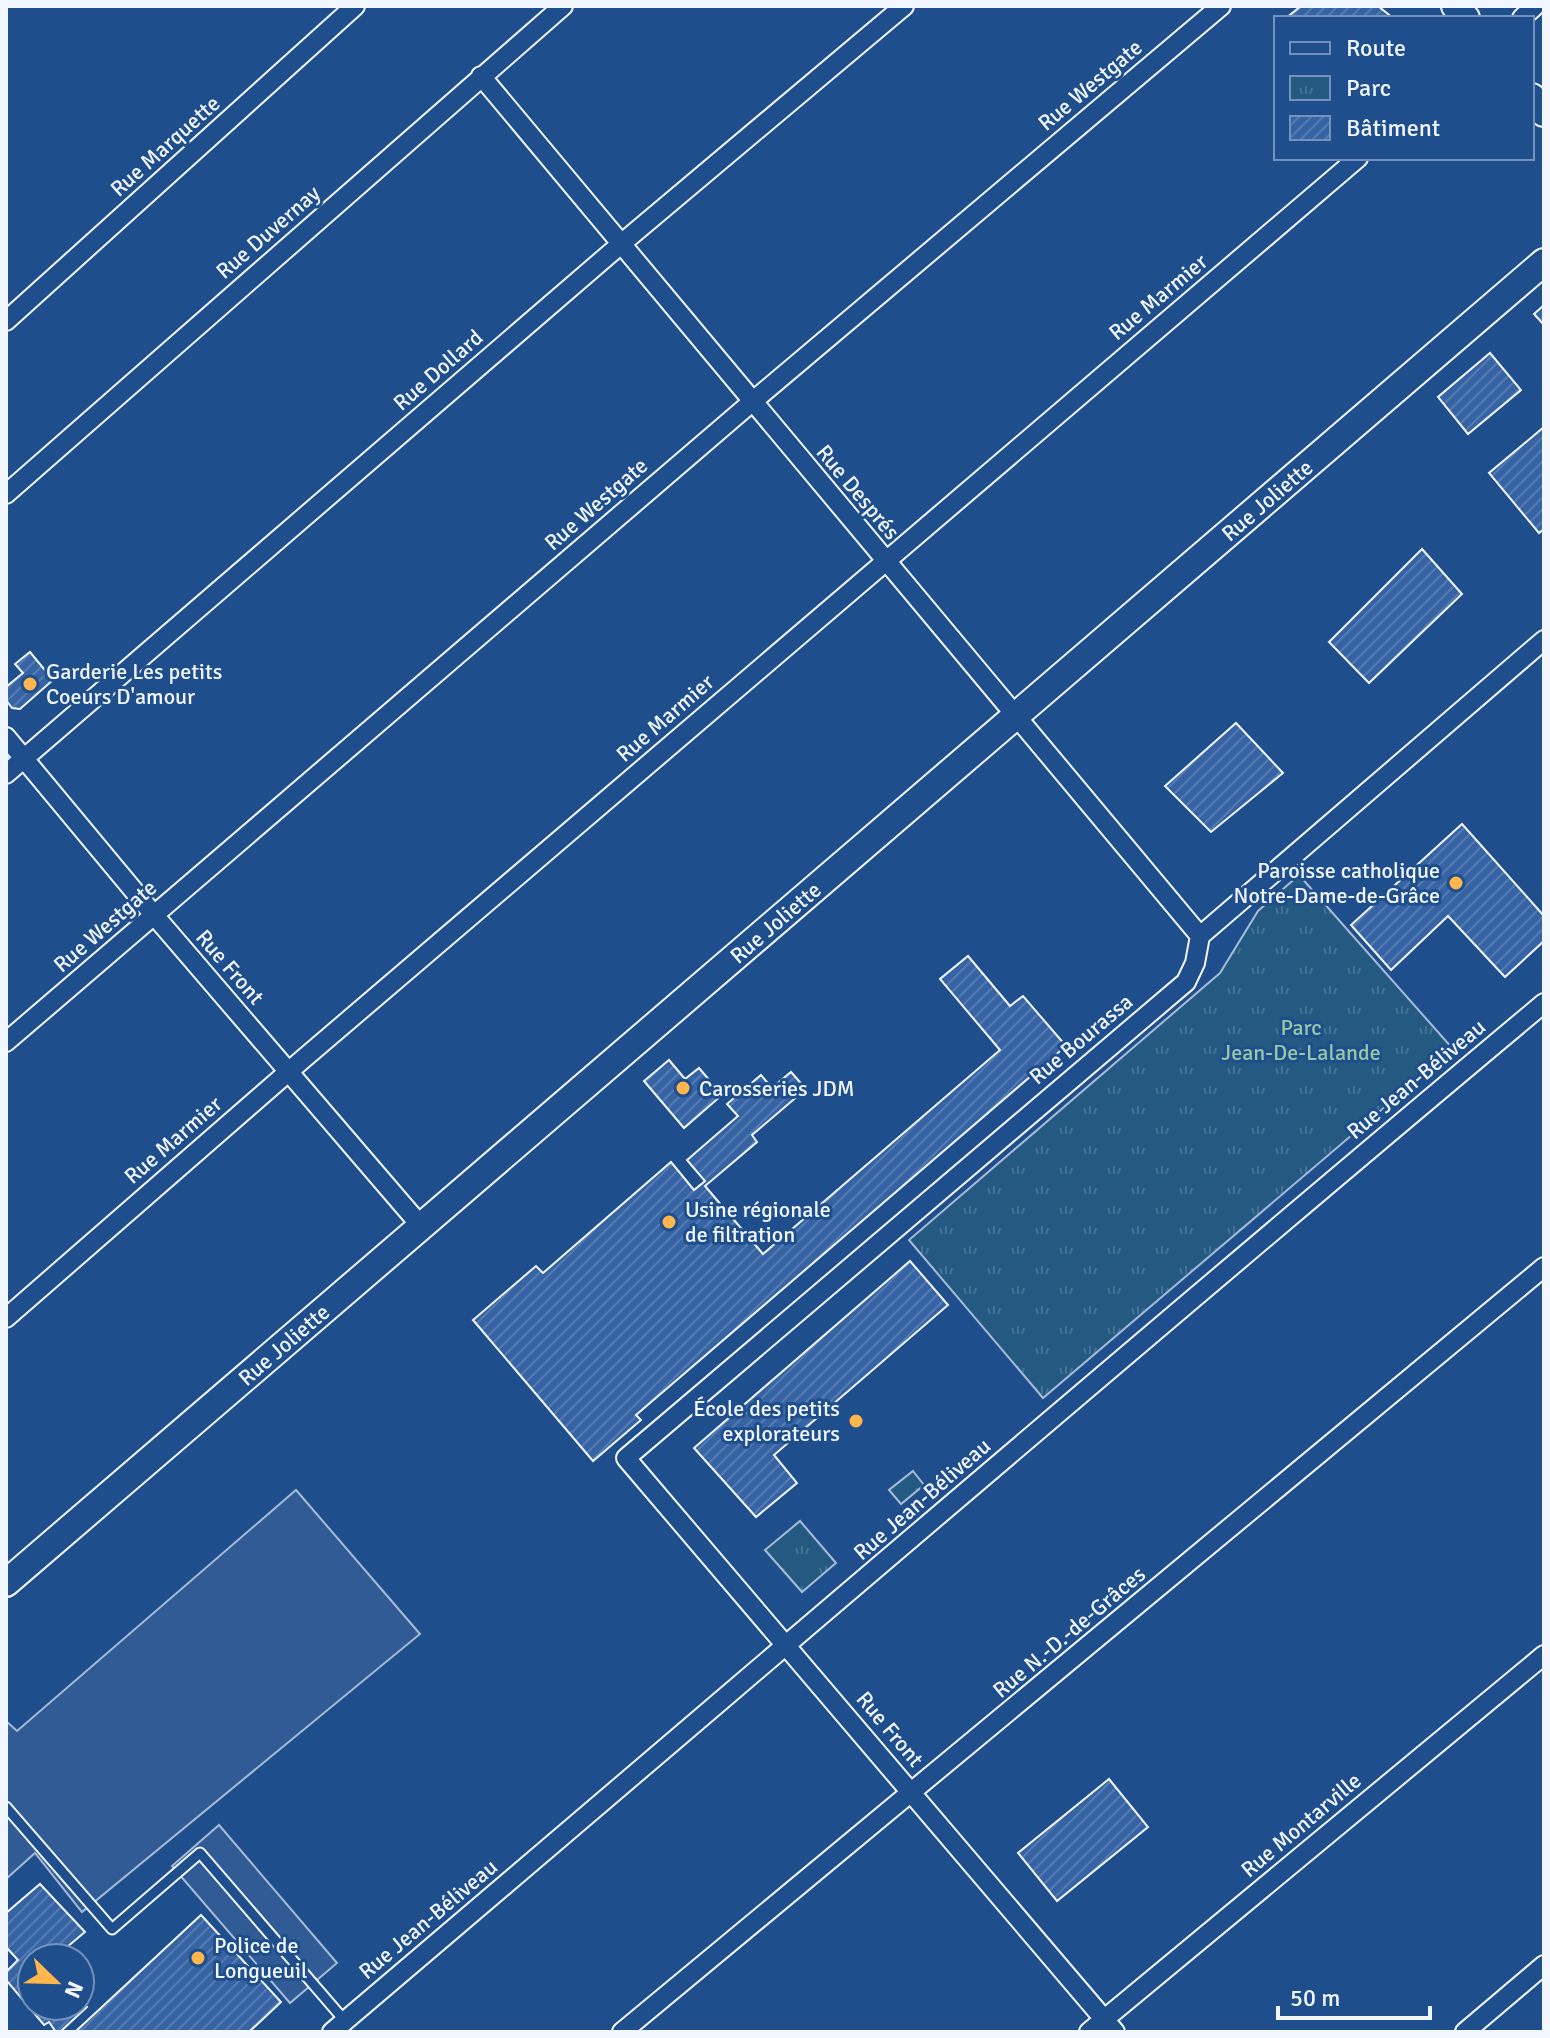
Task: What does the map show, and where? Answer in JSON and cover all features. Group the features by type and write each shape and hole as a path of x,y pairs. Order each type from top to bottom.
{"street":[{"name":"Rue Marquette","path":"6,321 355,6"},
{"name":"Rue Duvernay","path":"6,494 563,6"},
{"name":"Rue Dollard","path":"6,774 621,244 904,6"},
{"name":"Rue Westgate","path":"6,1042 752,402 1221,6"},
{"name":"Rue Després","path":"481,76 1200,936"},
{"name":"Rue Marmier","path":"6,1318 289,1071 1356,160"},
{"name":"Rue Joliette","path":"6,1583 1544,262"},
{"path":"1200,936 1544,640"},
{"name":"Rue Front","path":"6,737 421,1226"},
{"name":"Rue Bourassa","path":"626,1458 1186,982 1195,963 1200,936"},
{"name":"Rue Jean-Béliveau","path":"338,2026 1544,1003"},
{"name":"Rue N.-D.-de-Grâces","path":"622,2032 1544,1267"},
{"name":"Rue Front","path":"626,1458 1110,2026"},
{"name":"Rue Montarville","path":"1089,2032 1110,2026 1544,1655"},
{"path":"1465,2032 1544,1965"}],"lane":[{"path":"6,1807 112,1929 200,1853 338,2026"}],"green space":[{"name":"Parc Jean-De-Lalande","path":"1299,875 1453,1049 1043,1398 909,1240 1220,973 1258,911"},
{"path":"913,1471 924,1485 901,1504 889,1490"},
{"path":"800,1521 836,1563 802,1592 765,1550"}],"shaded area":[{"path":"296,1490 420,1634 82,1912 35,1853 6,1879 6,1721 17,1731"},
{"path":"219,1825 337,1963 290,2003 172,1866"}],"building":[{"path":"1301,6 1378,6 1390,16 1288,16"},
{"path":"1544,305 1544,325 1534,314"},
{"path":"1490,353 1521,390 1468,434 1438,397"},
{"path":"1544,427 1544,529 1539,533 1489,473"},
{"path":"1422,549 1462,594 1369,683 1329,642"},
{"name":"Garderie Les petits Coeurs D'amour","path":"30,652 53,680 20,709 12,708 6,700 6,687 23,673 15,664"},
{"path":"1236,723 1283,773 1211,832 1165,786"},
{"name":"Paroisse catholique Notre-Dame-de-Grâce","path":"1462,824 1544,916 1544,941 1505,977 1448,916 1391,970 1351,925"},
{"name":"Usine régionale de filtration","path":"968,956 1010,1006 1023,996 1066,1046 636,1415 641,1420 593,1461 473,1320 536,1266 543,1273 671,1162 694,1190 705,1181 687,1160 738,1116 727,1104 761,1075 772,1088 791,1072 806,1089 752,1135 757,1142 705,1186 763,1254 1000,1050 940,979"},
{"name":"Carosseries JDM","path":"669,1060 685,1079 699,1068 722,1095 684,1128 644,1081"},
{"path":"910,1261 948,1305 774,1455 797,1483 756,1517 694,1448"},
{"path":"1109,1779 1148,1827 1057,1901 1018,1853"},
{"path":"40,1884 85,1932 73,1942 16,1942 16,1958 6,1947 6,1913"},
{"name":"Police de Longueuil","path":"201,1915 281,2002 249,2032 75,2032 86,2022 96,2022 96,2012"},
{"path":"16,1962 16,1992 6,1980 6,1972"},
{"path":"49,2022 71,2022 60,2032 56,2032"}],"place":[{"name":"Garderie Les petits Coeurs D'amour","path":"30,684"},
{"name":"Paroisse catholique Notre-Dame-de-Grâce","path":"1456,883"},
{"name":"Carosseries JDM","path":"683,1088"},
{"name":"Usine régionale de filtration","path":"669,1222"},
{"name":"École des petits explorateurs","path":"856,1421"},
{"name":"Police de Longueuil","path":"198,1958"}]}
